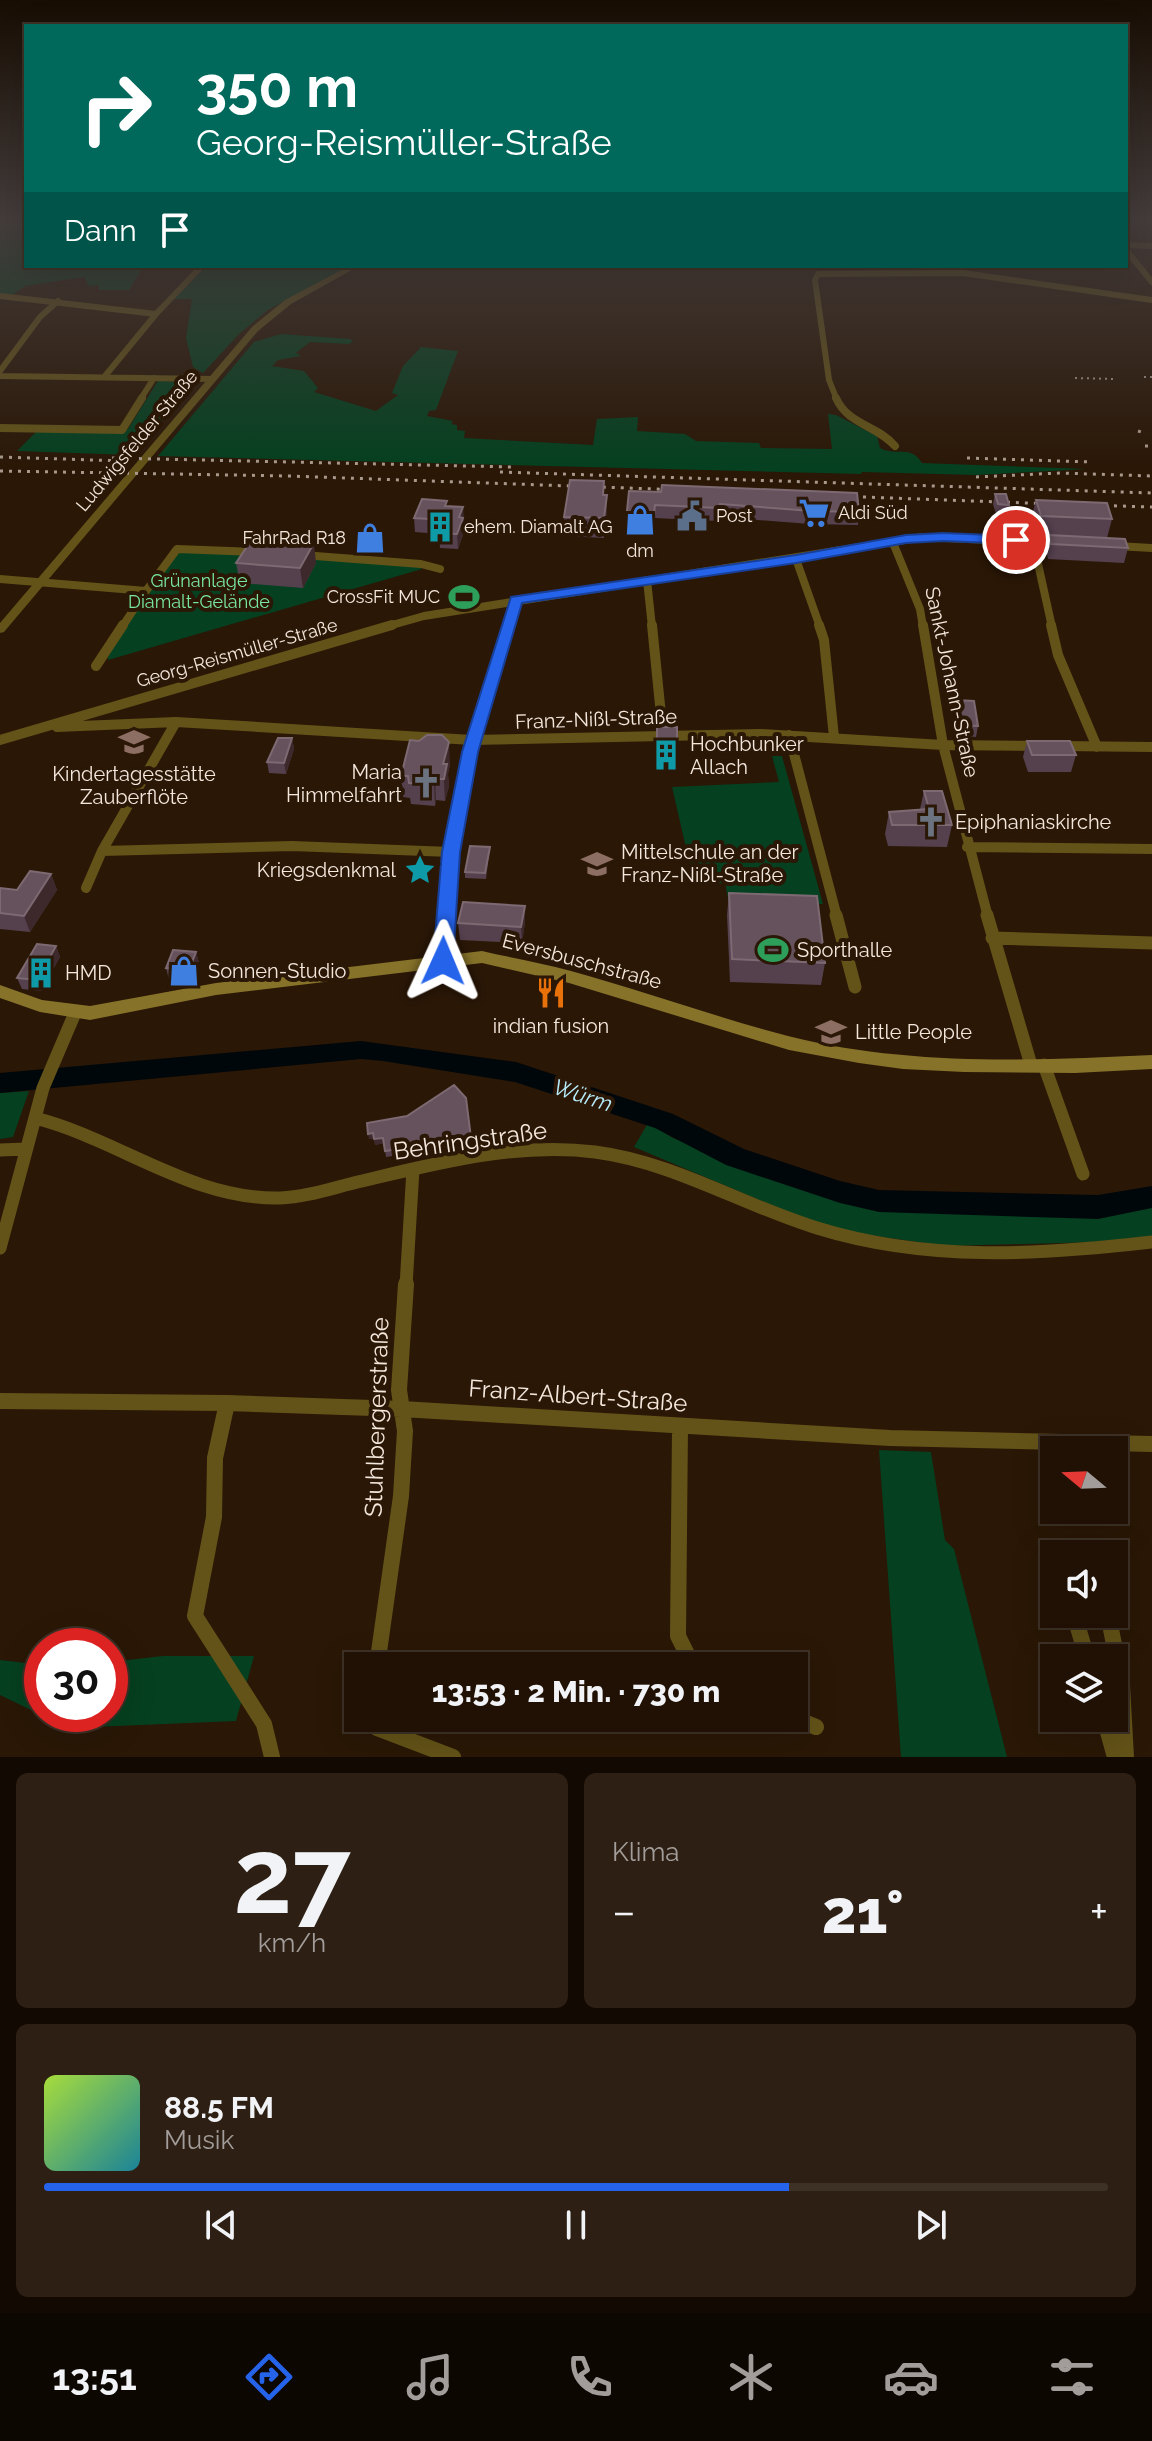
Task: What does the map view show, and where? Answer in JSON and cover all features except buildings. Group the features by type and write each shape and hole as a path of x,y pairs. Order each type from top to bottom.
{"main road":[{"name":"Eversbuschstraße","path":"0,991 40,1006 75,1013 114,1010 216,989 464,958 501,959 789,1043 859,1056 903,1062 1037,1065 1152,1062"}],"street":[{"path":"0,373 40,317 56,303"},
{"path":"73,303 156,314"},
{"path":"105,376 167,303"},
{"name":"Ludwigsfelder Straße","path":"0,630 212,379 269,315 290,303"},
{"path":"818,303 829,380 835,395 847,415 887,437 895,446"},
{"path":"0,373 212,379"},
{"path":"0,428 122,430 154,378"},
{"name":"Georg-Reismüller-Straße","path":"0,740 397,623 516,600 923,537 1070,543"},
{"path":"1033,541 1058,655 1097,747"},
{"name":"Sankt-Johann-Straße","path":"890,543 900,557 920,609 934,675 943,745 992,938 1037,1065 1083,1174"},
{"path":"1100,545 1152,548"},
{"path":"96,666 177,549 269,553"},
{"path":"284,554 421,564 440,569"},
{"path":"796,559 824,640 834,737"},
{"path":"0,579 146,591"},
{"path":"647,580 663,735"},
{"path":"443,961 451,852 472,740 516,600"},
{"path":"86,888 102,851 176,722"},
{"name":"Franz-Nißl-Straße","path":"41,728 176,722 472,740 789,735 943,745 1152,747"},
{"path":"789,735 855,987"},
{"path":"102,851 292,846 451,852"},
{"path":"967,847 1152,849"},
{"path":"992,938 1152,943"},
{"path":"0,1248 43,1088 75,1013"},
{"name":"Behringstraße","path":"35,1118 54,1121 86,1134 220,1194 280,1198 509,1152 580,1150 643,1161 815,1227 874,1245 925,1252 991,1254 1152,1242"},
{"path":"0,1150 26,1149"},
{"name":"Stuhlbergerstraße","path":"379,1652 401,1496 405,1431 399,1390 413,1169"},
{"name":"Franz-Albert-Straße","path":"0,1401 227,1403 402,1409 890,1438 1152,1444"},
{"path":"227,1403 215,1458 214,1517 195,1616 264,1724 272,1757"},
{"path":"680,1427 678,1636 686,1652"},
{"path":"1112,1628 1126,1713 1126,1757"},
{"path":"808,1724 816,1727"},
{"path":"396,1732 453,1757"},
{"path":"1108,1732 1115,1757"}],"green space":[{"path":"191,303 281,303 239,334 203,373 193,367 186,338"},
{"path":"281,334 353,341 349,344 310,342 296,353 301,356 278,360 272,366 304,371 318,388 314,392 376,411 398,395 392,393 403,366 421,347 458,351 436,410 429,411 427,416 453,421 451,424 457,425 457,430 465,431 464,438 593,445 597,419 638,417 637,431 685,434 696,441 759,443 761,448 832,449 828,414 877,436 880,448 908,452 922,463 1086,469 976,475 861,474 158,456 254,342"},
{"path":"158,381 196,382 132,455 17,451 38,430 118,432 128,429"},
{"name":"Grünanlage Diamalt-Gelände","path":"181,550 418,566 422,569 108,660 108,654 175,554"},
{"path":"772,756 782,756 823,904 730,908 725,883 708,884 706,875 722,873 692,874 672,787 779,782"},
{"path":"29,1091 13,1137 0,1139 0,1093"},
{"path":"648,1123 673,1138 746,1168 843,1200 905,1211 960,1210 1085,1218 1152,1204 1152,1236 1097,1242 945,1246 828,1229 634,1147"},
{"path":"879,1450 931,1452 945,1540 954,1549 1007,1757 901,1757"},
{"path":"163,1656 254,1656 236,1721 128,1726 128,1660"},
{"path":"0,1660 24,1663 24,1707 0,1695"}],"waterway":[{"name":"Würm","path":"0,1083 361,1050 383,1052 516,1072 664,1121 735,1157 840,1192 879,1201 1098,1207 1152,1197"}],"railway":[{"path":"1144,377 1152,377"},
{"path":"1075,378 1115,379"},
{"path":"0,457 125,461"},
{"path":"112,458 512,467"},
{"path":"967,458 1091,462"},
{"path":"0,471 289,476 684,490"},
{"path":"500,472 1152,493"},
{"path":"976,477 1060,473 1152,476"},
{"path":"836,496 1055,504"},
{"path":"1087,505 1152,507"}],"place":[{"name":"Aldi Süd","path":"814,513"},
{"name":"Post","path":"692,516"},
{"name":"dm","path":"640,520"},
{"name":"ehem. Diamalt AG","path":"440,527"},
{"name":"FahrRad R18","path":"370,538"},
{"name":"CrossFit MUC","path":"464,597"},
{"name":"Kindertagesstätte Zauberflöte","path":"134,742"},
{"name":"Hochbunker Allach","path":"666,755"},
{"name":"Maria Himmelfahrt","path":"426,783"},
{"name":"Epiphaniaskirche","path":"931,822"},
{"name":"Mittelschule an der Franz-Nißl-Straße","path":"597,864"},
{"name":"Kriegsdenkmal","path":"420,870"},
{"name":"Sporthalle","path":"773,950"},
{"name":"Sonnen-Studio","path":"184,971"},
{"name":"HMD","path":"41,973"},
{"name":"indian fusion","path":"551,993"},
{"name":"Little People","path":"831,1032"}],"route":[{"path":"443,961 451,852 472,740 516,600 726,570 906,539 1016,540"}]}
